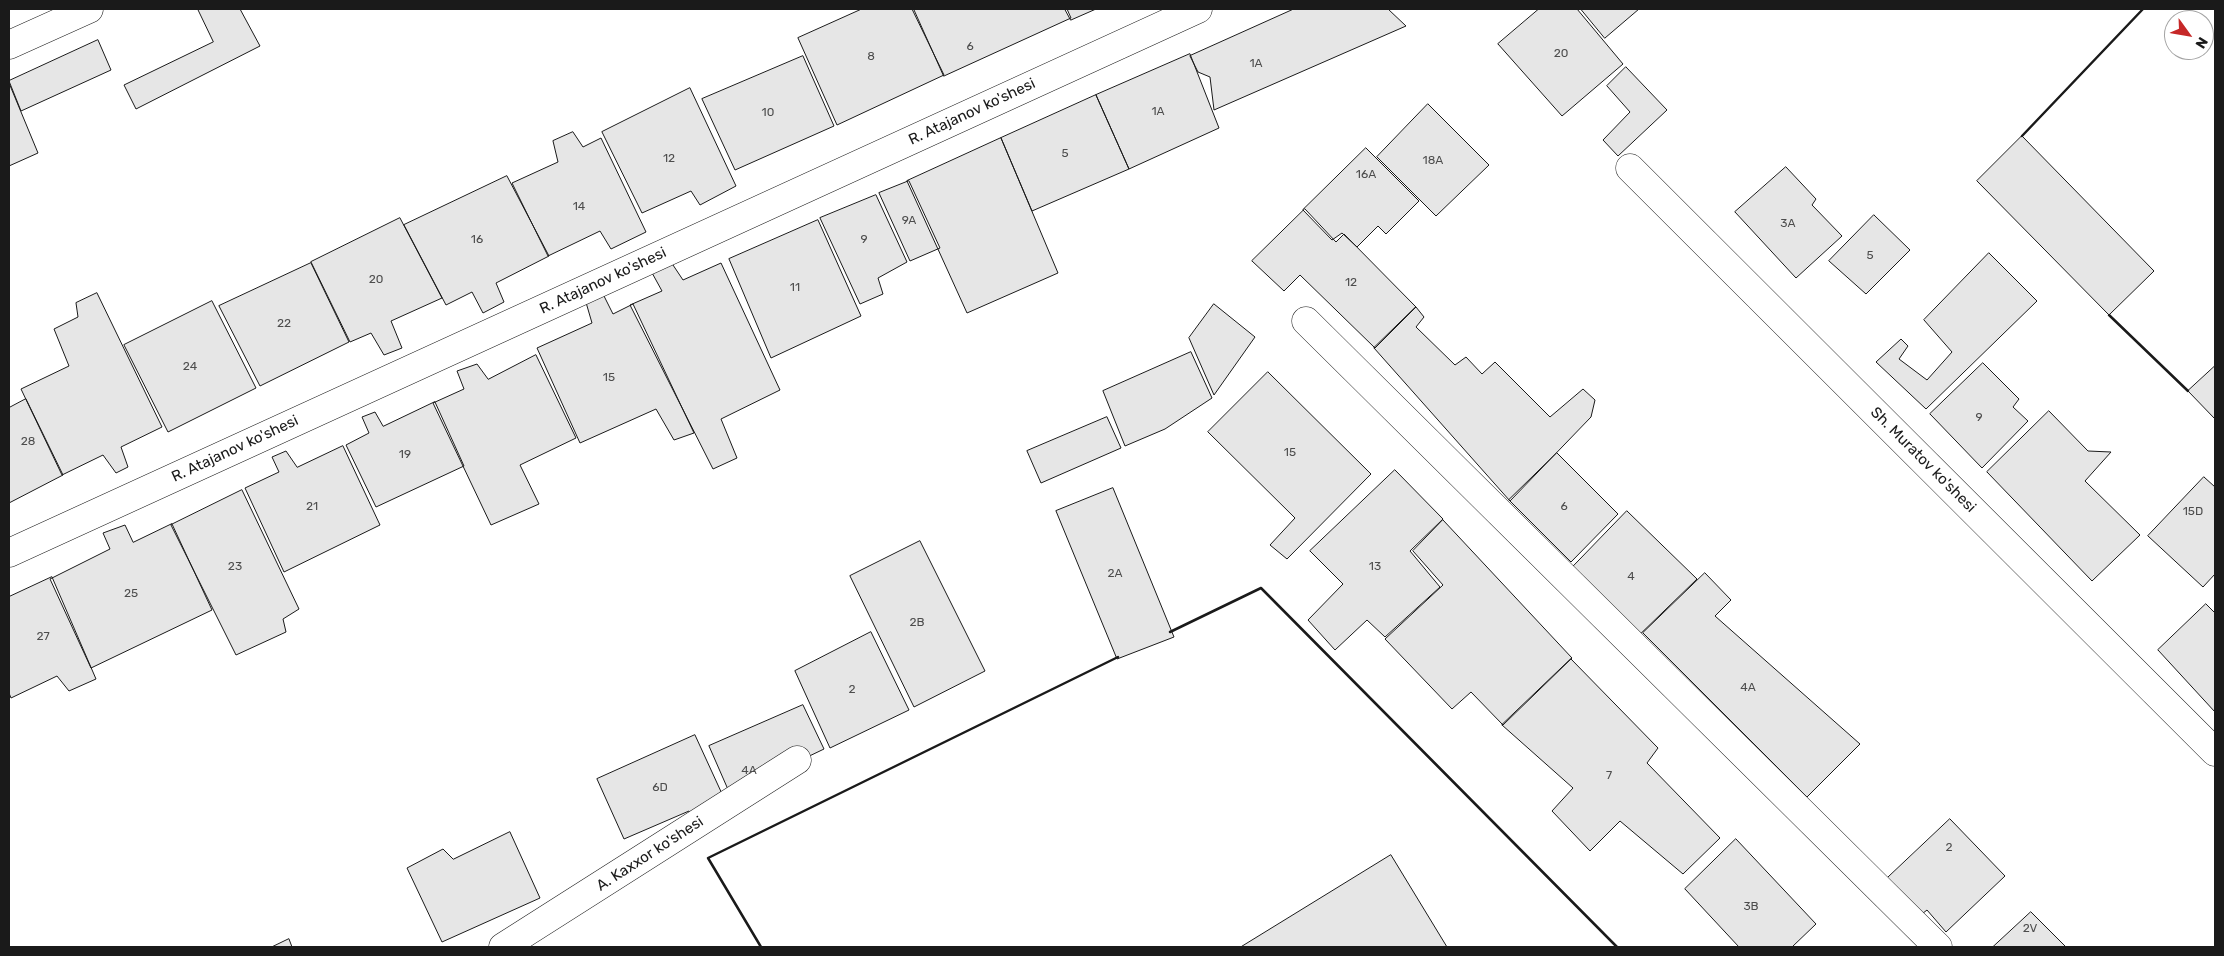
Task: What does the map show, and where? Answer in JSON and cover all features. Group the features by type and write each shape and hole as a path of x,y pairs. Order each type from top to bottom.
{"street":[{"name":"R. Atajanov ko'shesi","path":"9,553 1198,9"},
{"path":"9,45 72,12"},
{"name":"Sh. Muratov ko'shesi","path":"1630,168 2215,752"},
{"path":"1306,321 1938,947"},
{"name":"A. Kaxxor ko'shesi","path":"503,947 797,760"}],"building":[{"path":"198,9 240,9 260,46 136,109 124,85 213,42"},
{"path":"862,9 912,9 944,75 837,125 798,38"},
{"path":"914,9 1067,9 1071,18 944,76"},
{"path":"1065,9 1096,9 1071,20"},
{"path":"1294,9 1388,9 1406,26 1214,110 1210,77 1198,72 1190,56"},
{"path":"1539,9 1577,9 1623,64 1562,116 1498,44"},
{"path":"1581,9 1639,9 1605,38"},
{"path":"98,40 111,70 21,111 9,81"},
{"path":"1190,54 1219,128 1129,169 1096,95"},
{"path":"803,56 834,126 735,170 702,99"},
{"path":"1626,67 1667,110 1618,156 1603,140 1630,112 1607,86"},
{"path":"9,83 38,153 9,166"},
{"path":"690,88 736,186 700,205 691,191 642,213 602,132"},
{"path":"1096,95 1129,169 1032,211 1001,138"},
{"path":"1428,104 1489,165 1436,216 1377,157"},
{"path":"573,132 583,147 601,138 646,232 611,249 600,231 548,256 512,183 558,162 553,141"},
{"path":"2022,136 2154,271 2109,315 1977,181"},
{"path":"1001,138 1058,273 967,313 907,181"},
{"path":"1366,148 1419,201 1386,234 1378,226 1357,247 1342,233 1332,240 1303,210"},
{"path":"1786,167 1816,199 1812,205 1842,236 1796,278 1735,212"},
{"path":"507,176 549,256 496,283 504,302 483,313 472,292 446,305 404,225"},
{"path":"909,181 940,248 910,261 879,193"},
{"path":"876,195 907,262 878,278 883,294 860,304 820,218"},
{"path":"1305,209 1336,242 1344,234 1416,307 1375,348 1300,275 1284,291 1252,261"},
{"path":"1874,215 1910,250 1866,294 1829,261"},
{"path":"400,218 442,298 391,321 402,348 384,355 371,333 350,342 311,262"},
{"path":"818,220 861,316 771,358 729,259"},
{"path":"1989,253 2037,301 1926,409 1876,362 1901,339 1908,346 1899,359 1927,380 1952,352 1924,320"},
{"path":"671,262 683,280 721,263 780,390 721,419 737,458 713,469 630,305 662,291 651,271"},
{"path":"311,263 349,342 260,386 219,306"},
{"path":"602,292 613,314 633,304 694,433 674,440 656,409 580,443 537,348 592,323 585,299"},
{"path":"97,293 162,427 121,447 128,467 116,473 103,455 62,475 21,389 69,366 54,329 78,317 76,303"},
{"path":"212,301 256,388 168,432 124,345"},
{"path":"1214,304 1255,337 1214,395 1189,338"},
{"path":"1416,307 1424,317 1416,327 1455,365 1466,357 1482,374 1495,362 1550,417 1583,389 1595,400 1591,417 1510,501 1374,348"},
{"path":"1191,352 1212,398 1165,429 1125,446 1103,391"},
{"path":"536,355 576,438 520,465 539,504 491,525 433,403 464,389 457,371 477,364 488,379"},
{"path":"1983,363 2019,399 2013,407 2028,421 1982,468 1930,414"},
{"path":"2215,366 2215,419 2188,391"},
{"path":"1268,372 1371,474 1287,559 1270,545 1295,518 1208,432"},
{"path":"26,399 63,475 9,503 9,408"},
{"path":"435,402 464,466 376,507 346,445 369,433 362,417 375,412 383,426"},
{"path":"2049,411 2088,451 2111,452 2085,481 2140,535 2092,581 1987,472"},
{"path":"1107,417 1121,448 1041,483 1027,451"},
{"path":"343,446 380,525 284,572 245,488 279,472 272,457 286,451 297,467"},
{"path":"1557,453 1618,514 1571,562 1509,500"},
{"path":"1395,470 1443,519 1410,551 1440,587 1385,637 1367,620 1335,650 1308,620 1343,584 1310,551"},
{"path":"2204,477 2215,487 2215,574 2203,587 2148,536"},
{"path":"1113,488 1174,637 1117,659 1056,511"},
{"path":"242,490 299,609 283,619 286,632 236,655 171,525"},
{"path":"1627,511 1697,579 1631,643 1566,574"},
{"path":"1443,520 1572,658 1503,725 1471,692 1452,709 1385,639 1443,585 1413,551"},
{"path":"172,524 212,610 91,668 50,579 110,549 103,533 125,525 133,542"},
{"path":"920,541 985,671 914,707 850,576"},
{"path":"1705,573 1731,600 1715,616 1860,744 1807,797 1643,633"},
{"path":"52,577 96,679 69,691 57,676 11,698 9,693 9,597"},
{"path":"2206,604 2215,613 2215,712 2158,650"},
{"path":"871,632 909,710 830,748 795,671"},
{"path":"1571,659 1658,748 1647,763 1720,838 1683,874 1620,821 1590,851 1552,811 1573,788 1502,725"},
{"path":"803,705 824,749 730,794 709,746"},
{"path":"695,735 723,796 698,826 689,811 624,839 597,779"},
{"path":"1950,819 2005,876 1946,932 1927,910 1913,921 1878,887"},
{"path":"510,832 540,898 442,942 407,868 443,849 453,859"},
{"path":"1736,839 1816,924 1792,947 1739,947 1685,889"},
{"path":"1391,855 1447,947 1241,947"},
{"path":"2031,912 2066,947 1993,947"},
{"path":"289,939 292,947 272,947"}],"wall":[{"path":"2022,136 2143,9"},
{"path":"2109,315 2188,391"},
{"path":"1170,632 1261,588 1617,947"},
{"path":"761,947 708,858 1118,657"}]}
